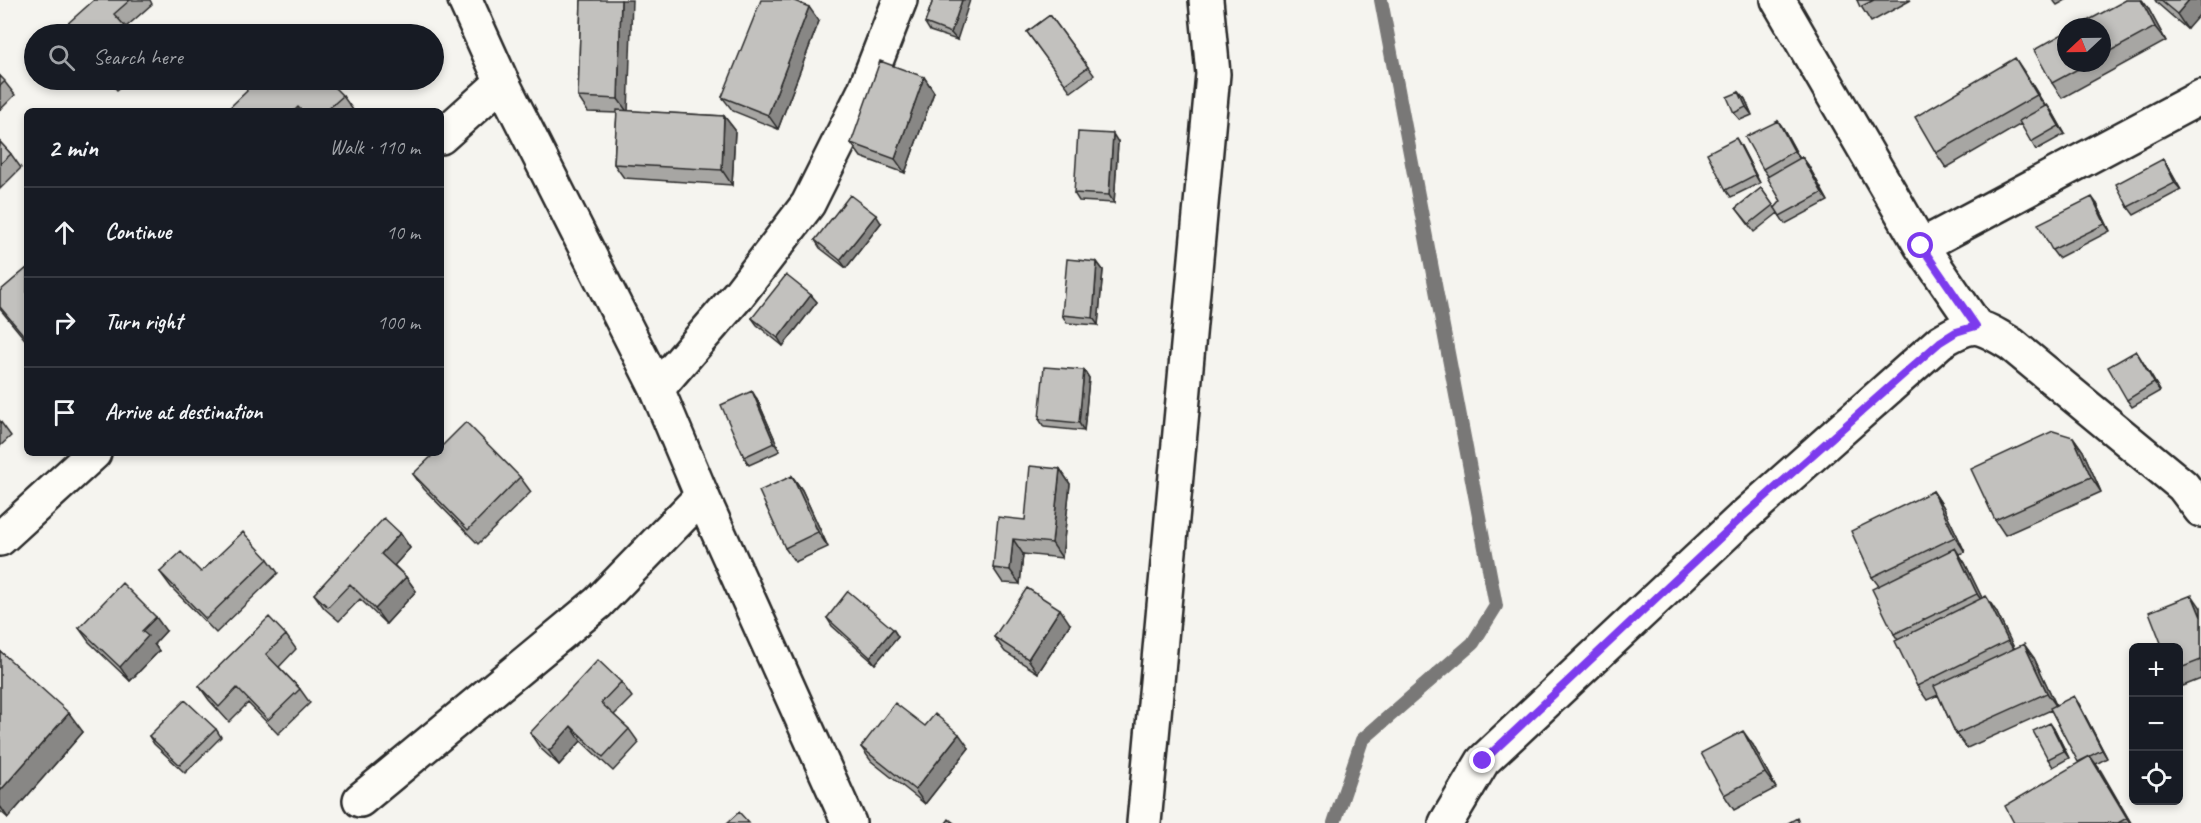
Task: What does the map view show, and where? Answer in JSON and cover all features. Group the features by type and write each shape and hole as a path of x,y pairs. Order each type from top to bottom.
{"street":[{"path":"465,0 502,81 657,389 702,496 849,823"},
{"path":"657,389 739,294 808,204 864,92 900,0"},
{"path":"1144,823 1213,74 1206,0"},
{"path":"1778,0 1921,246 1976,326 2011,344 2069,390 2183,486 2201,510"},
{"path":"444,134 502,81"},
{"path":"1921,246 2201,97"},
{"path":"1446,823 1483,761 1740,519 1940,342 1956,332 1976,326"},
{"path":"0,539 91,456"},
{"path":"360,800 598,603 702,496"}],"building":[{"path":"94,0 130,0 114,14 123,24 67,24"},
{"path":"581,0 621,0 618,99 578,97"},
{"path":"761,0 792,0 809,7 768,115 722,97"},
{"path":"933,0 962,0 951,33 925,23"},
{"path":"1857,0 1874,0 1860,7"},
{"path":"2126,0 2141,0 2155,27 2111,51 2111,18 2093,18"},
{"path":"2160,0 2189,0 2177,14"},
{"path":"1050,15 1088,67 1065,84 1027,32"},
{"path":"2057,37 2057,72 2072,72 2052,83 2034,50"},
{"path":"2015,58 2037,95 1936,153 1915,117"},
{"path":"880,61 924,77 895,159 851,143"},
{"path":"0,76 5,81 0,86"},
{"path":"337,90 343,96 329,108 229,108 247,91"},
{"path":"1739,92 1746,107 1734,113 1727,97"},
{"path":"2047,105 2059,126 2031,142 2019,121"},
{"path":"617,110 724,116 722,170 614,164"},
{"path":"1778,121 1794,151 1763,169 1745,137"},
{"path":"1078,132 1113,134 1109,195 1074,193"},
{"path":"1736,138 1755,175 1726,190 1707,153"},
{"path":"0,142 11,154 0,164"},
{"path":"1802,157 1822,193 1780,216 1775,208 1781,201 1767,177"},
{"path":"2163,159 2175,183 2128,207 2116,184"},
{"path":"1761,188 1773,205 1749,224 1736,208"},
{"path":"850,195 876,215 840,260 815,240"},
{"path":"2092,197 2105,224 2052,250 2038,224"},
{"path":"1067,259 1097,262 1093,318 1062,315"},
{"path":"24,271 24,335 0,307 0,291"},
{"path":"786,275 811,295 778,338 752,318"},
{"path":"2136,351 2154,383 2127,400 2108,367"},
{"path":"1044,367 1084,370 1079,423 1039,419"},
{"path":"752,391 774,443 744,457 721,405"},
{"path":"466,422 520,477 468,530 413,474 432,456 444,456 444,444"},
{"path":"2053,431 2073,437 2091,477 1995,520 1971,469"},
{"path":"1030,466 1060,469 1052,543 1013,539 1010,570 993,568 998,517 1025,520"},
{"path":"792,476 818,532 785,548 759,491"},
{"path":"1933,491 1955,537 1872,577 1851,531"},
{"path":"384,518 400,533 381,554 406,577 375,609 350,584 328,607 314,594"},
{"path":"243,532 268,559 206,619 160,572 181,552 201,572"},
{"path":"1955,548 1977,594 1894,634 1872,589"},
{"path":"122,583 156,617 142,631 148,636 120,667 79,628"},
{"path":"1027,588 1060,609 1028,659 994,637"},
{"path":"848,591 893,629 870,657 827,618"},
{"path":"2192,595 2201,617 2201,660 2183,667 2183,643 2161,643 2149,612"},
{"path":"1986,596 2008,641 1917,686 1895,641"},
{"path":"269,617 286,635 266,654 300,689 268,720 237,688 219,707 199,686"},
{"path":"2024,644 2047,693 1956,734 1934,686"},
{"path":"0,651 69,713 0,791"},
{"path":"598,660 621,682 601,703 629,729 603,757 571,726 549,751 530,733"},
{"path":"2074,696 2102,750 2078,762 2050,708"},
{"path":"185,700 216,729 180,765 149,736"},
{"path":"895,703 925,726 935,714 959,734 915,790 861,747"},
{"path":"2050,723 2064,751 2048,759 2033,731"},
{"path":"1743,731 1765,773 1724,795 1701,753"},
{"path":"2090,756 2127,818 2118,823 2014,823 2005,806"},
{"path":"739,812 749,823 727,823"},
{"path":"1797,818 1799,823 1788,823"}],"waterway":[{"path":"1334,823 1362,740 1473,643 1496,606 1381,0"}],"route":[{"path":"1483,761 1740,519 1940,342 1956,332 1976,326 1921,246"}]}
